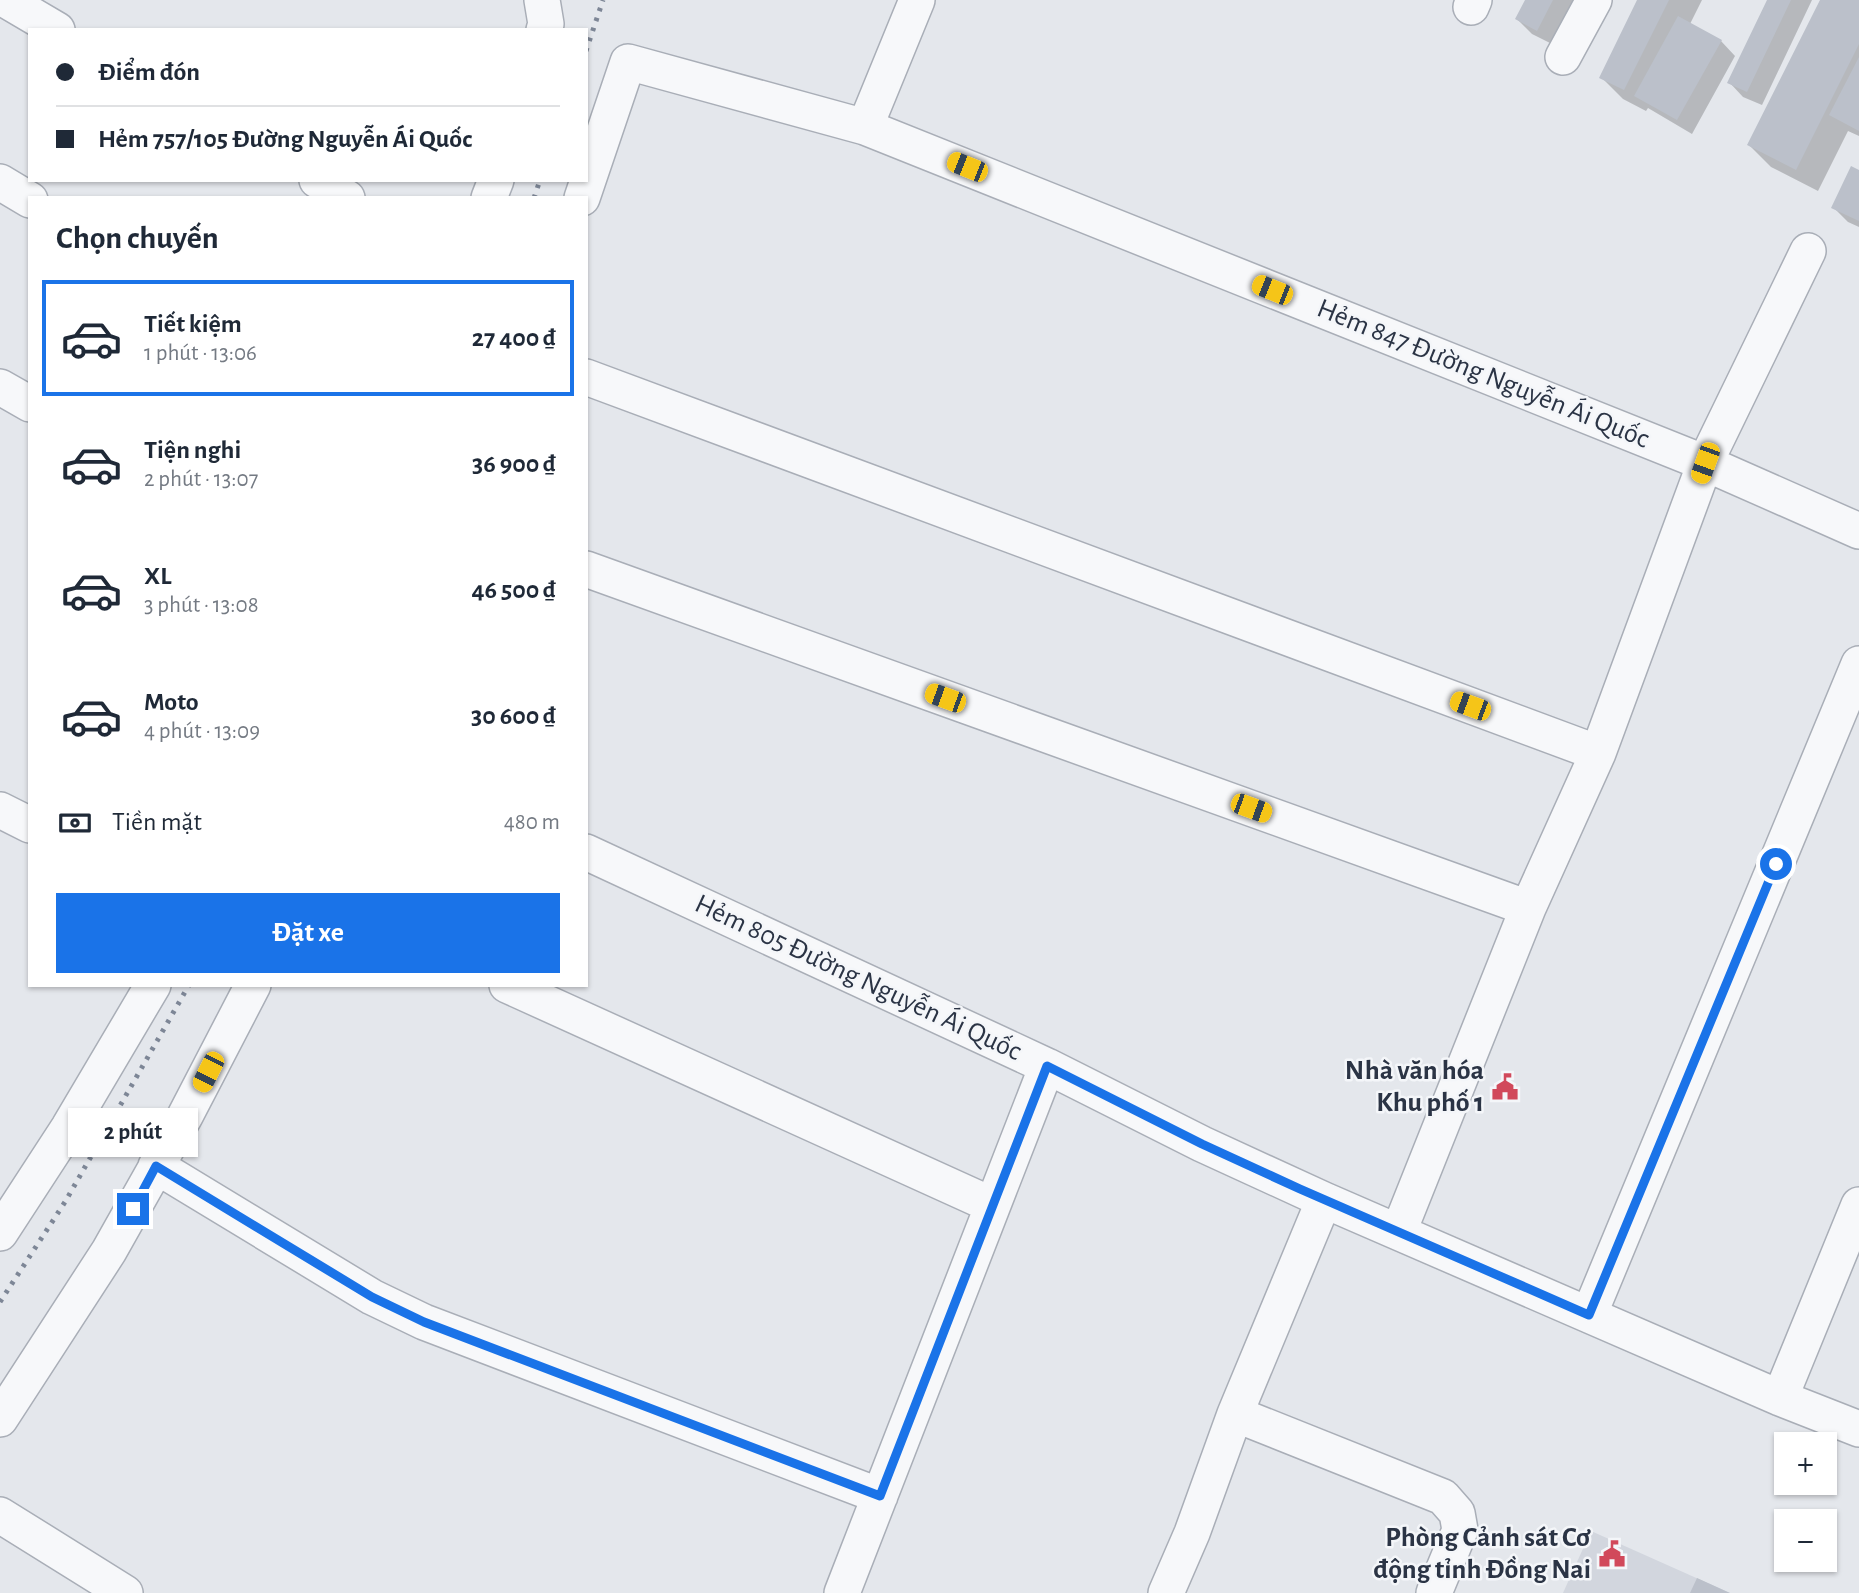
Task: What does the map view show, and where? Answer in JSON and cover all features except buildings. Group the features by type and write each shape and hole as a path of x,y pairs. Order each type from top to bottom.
{"street":[{"path":"6,0 54,28"},
{"path":"542,0 545,28"},
{"path":"865,127 917,0"},
{"path":"1563,57 1594,0"},
{"name":"Hẻm 847 Đường Nguyễn Ái Quốc","path":"588,180 628,62 865,127 1705,463 1859,531"},
{"path":"0,182 28,199"},
{"path":"320,182 345,196"},
{"path":"1399,1231 1528,908 1598,753 1705,463 1808,251"},
{"path":"588,378 1598,753"},
{"path":"0,387 28,403"},
{"path":"588,570 1528,908"},
{"path":"1589,1315 1859,664"},
{"path":"0,810 28,824"},
{"name":"Hẻm 805 Đường Nguyễn Ái Quốc","path":"588,853 1047,1066 1202,1144 1324,1200 1780,1398 1859,1429"},
{"path":"0,1233 69,1127 152,987"},
{"path":"0,1419 109,1251 252,987"},
{"path":"511,987 992,1205"},
{"path":"842,1593 1047,1066"},
{"path":"156,1166 372,1297 424,1322 880,1496"},
{"path":"1166,1593 1192,1533 1235,1414 1324,1200"},
{"path":"1780,1398 1859,1205"},
{"path":"1235,1414 1443,1497 1458,1513 1460,1530 1434,1593"},
{"path":"0,1515 125,1593"}],"shaded area":[{"name":"Phòng Cảnh sát Cơ động tỉnh Đồng Nai","path":"1591,1531 1730,1593 1563,1593"}],"railway":[{"path":"588,45 603,0"},
{"path":"535,196 539,182"},
{"path":"0,1302 65,1202 188,987"}],"place":[{"name":"Nhà văn hóa Khu phố 1","path":"1505,1087"},
{"name":"Phòng Cảnh sát Cơ động tỉnh Đồng Nai","path":"1612,1554"}],"route":[{"path":"133,1209 156,1166 372,1297 424,1322 880,1496 1047,1066 1202,1144 1589,1315 1776,864"}]}
